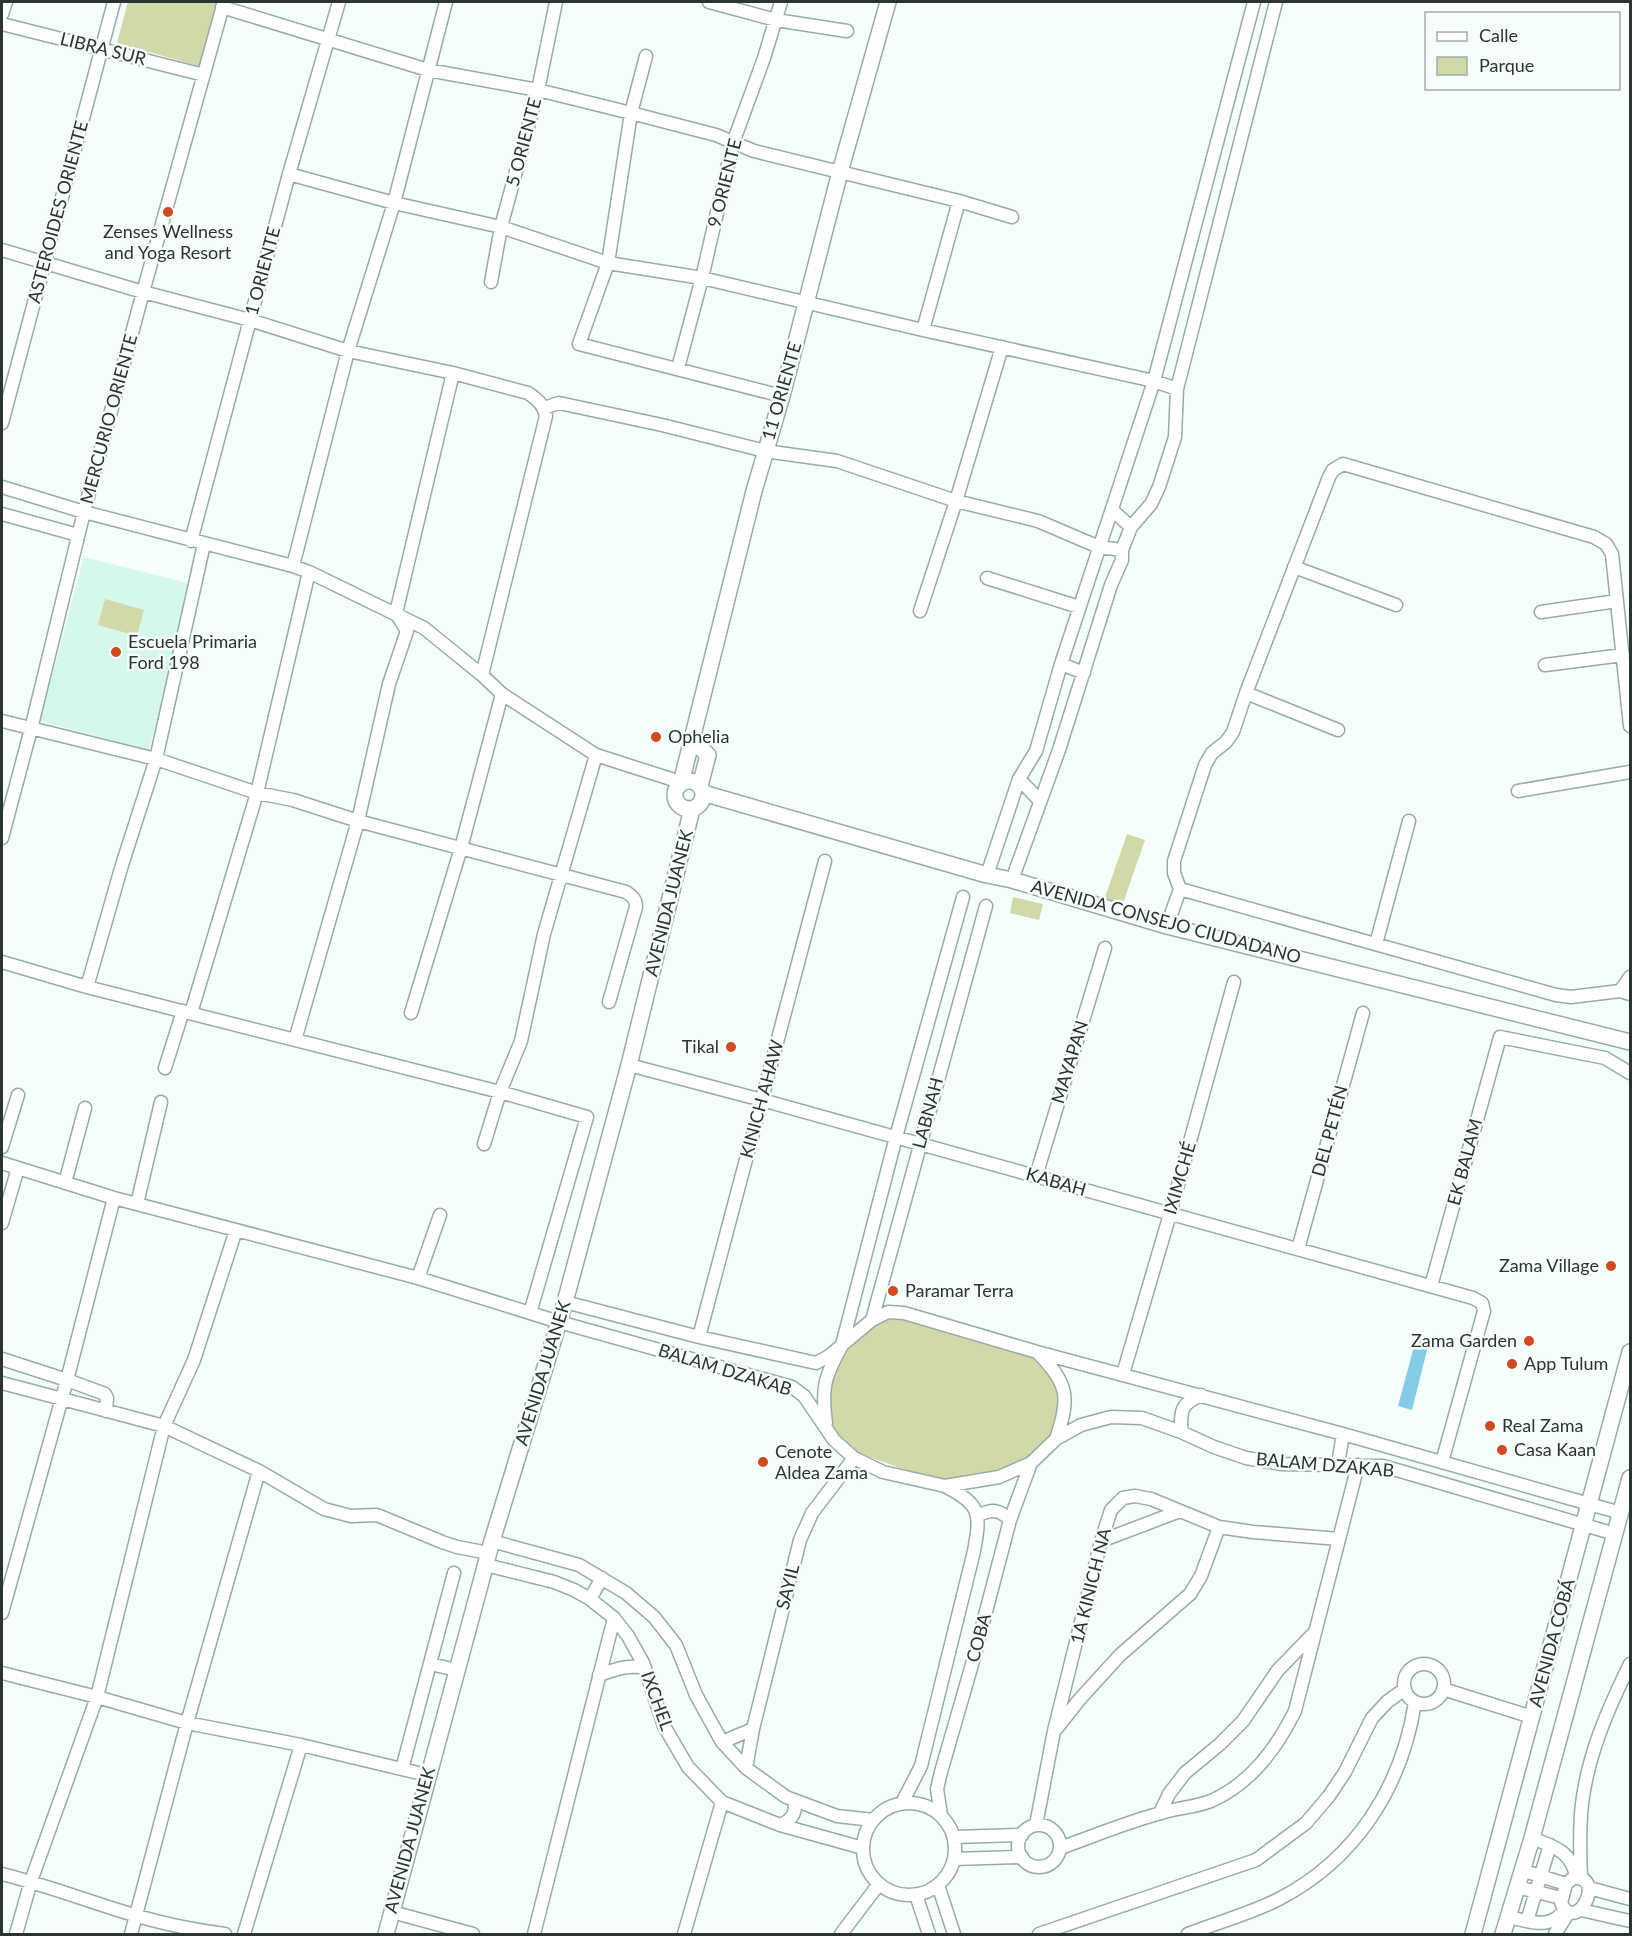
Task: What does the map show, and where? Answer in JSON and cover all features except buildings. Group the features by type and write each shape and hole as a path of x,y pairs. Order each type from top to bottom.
{"street":[{"path":"2,14 6,2"},
{"name":"ASTEROIDES ORIENTE","path":"2,423 114,2"},
{"name":"1 ORIENTE","path":"87,987 156,759 197,542 250,321 289,174 339,2"},
{"path":"293,566 348,351 394,203 446,2"},
{"name":"5 ORIENTE","path":"491,282 501,227 538,90 556,2"},
{"path":"709,2 776,20 847,31"},
{"name":"9 ORIENTE","path":"678,368 702,278 733,143 781,2"},
{"name":"11 ORIENTE","path":"680,783 765,451 782,396 805,302 888,2"},
{"path":"987,875 1019,779 1036,751 1079,607 1154,381 1254,2"},
{"path":"1012,880 1059,750 1111,585 1122,560 1122,550 1131,526 1151,504 1175,438 1177,389 1276,2"},
{"path":"223,4 329,41 428,70 538,90 631,113 716,135 754,151 959,201 1012,217"},
{"name":"MERCURIO ORIENTE","path":"2,838 32,729 78,535 142,292 223,4"},
{"name":"LIBRA SUR","path":"2,24 204,75"},
{"path":"646,56 631,113 608,263 579,344 782,396"},
{"path":"289,174 394,203 501,227 608,263 702,278 1154,381 1177,389"},
{"path":"924,330 959,201"},
{"path":"1196,220 1218,225"},
{"path":"2,250 348,351 453,373 528,393 539,400 546,416 482,675"},
{"path":"920,611 1002,347"},
{"path":"295,1040 358,821 388,684 407,631 396,613 453,373"},
{"path":"544,408 559,403 662,425 765,451 837,462 956,501 1038,521 1099,547 1122,550"},
{"path":"1167,926 1180,889 1174,873 1174,861 1205,765 1212,753 1226,742 1233,732 1329,477 1333,470 1343,464 1594,537 1606,544 1612,554 1630,726"},
{"path":"2,487 84,512 309,572 424,628 502,694 596,755 680,783 693,780 702,789"},
{"path":"1113,510 1131,526"},
{"path":"2,514 78,535"},
{"path":"1294,567 1396,605"},
{"path":"165,1068 187,1012 257,793 309,572"},
{"path":"987,578 1079,607"},
{"path":"1541,612 1617,601"},
{"path":"1545,665 1623,655"},
{"path":"1061,664 1084,673"},
{"path":"1246,693 1338,730"},
{"path":"411,1014 461,848 502,694"},
{"path":"2,721 156,759 257,793 293,800 358,821 626,892 636,902 609,1002"},
{"path":"680,783 675,792 676,801 683,808 692,809 700,804 708,755 692,740"},
{"path":"1036,751 1059,750"},
{"path":"484,1144 500,1092 521,1041 544,934 596,755"},
{"path":"1518,791 1630,772"},
{"path":"1019,779 1040,801"},
{"name":"AVENIDA CONSEJO CIUDADANO","path":"702,789 987,875 1012,880 1167,926 1630,1042"},
{"name":"AVENIDA JUANEK","path":"386,1935 489,1553 565,1302 629,1065 692,809"},
{"path":"1377,944 1409,822"},
{"name":"KINICH AHAW","path":"699,1337 825,861"},
{"path":"1180,889 1556,995 1571,997 1625,992 1630,977"},
{"path":"826,1427 822,1400 824,1385 842,1345 896,1137 963,897"},
{"name":"LABNAH","path":"872,1320 986,906"},
{"name":"MAYAPAN","path":"1036,1176 1105,948"},
{"path":"2,962 87,987 500,1092 587,1117 530,1313"},
{"name":"IXIMCHÉ","path":"1123,1374 1234,982"},
{"name":"DEL PETÉN","path":"1298,1249 1363,1013"},
{"name":"EK BALAM","path":"1431,1286 1500,1037 1605,1058 1630,1073"},
{"name":"KABAH","path":"629,1065 1473,1298 1482,1304 1484,1311 1442,1462"},
{"path":"2,1147 18,1095"},
{"path":"137,1204 161,1102"},
{"path":"65,1183 85,1108"},
{"name":"BALAM DZAKAB","path":"2,1163 114,1198 418,1278 559,1322 792,1387 804,1396 834,1440 854,1458 883,1472 945,1486 999,1477 1031,1463 1056,1439 1081,1425 1111,1417 1142,1418 1246,1458 1282,1464 1383,1467 1615,1534"},
{"path":"2,1223 18,1168"},
{"path":"2,1613 67,1380 114,1198"},
{"path":"418,1278 440,1215"},
{"path":"16,1935 31,1881 97,1697 164,1426 194,1360 236,1230"},
{"path":"565,1302 699,1337 816,1363 830,1356 872,1320 888,1312 904,1313 1037,1352 1202,1395 1621,1513"},
{"path":"1037,1352 1050,1365 1060,1381 1065,1397 1064,1415 1056,1439"},
{"name":"AVENIDA COBÁ","path":"1473,1935 1630,1352"},
{"path":"2,1359 105,1394 106,1411"},
{"path":"2,1383 164,1426 259,1471 324,1509 351,1516 377,1515 457,1547 579,1565 627,1593 654,1617 676,1645 696,1695 722,1742 746,1768 795,1801 837,1816 873,1820"},
{"path":"1181,1432 1183,1407 1188,1401 1202,1395"},
{"path":"1338,1464 1343,1434"},
{"name":"SAYIL","path":"746,1768 753,1729 800,1540 812,1513 854,1458"},
{"name":"COBA","path":"941,1815 937,1789 941,1772 1010,1520 1031,1463"},
{"path":"1060,1848 1160,1813 1210,1801 1246,1779 1265,1760 1284,1733 1295,1711 1358,1465"},
{"path":"131,1935 187,1723 259,1471"},
{"name":"AVENIDA COBÁ","path":"1503,1935 1532,1838 1630,1478"},
{"path":"902,1803 921,1766 974,1551 979,1515 961,1494 945,1486"},
{"name":"1A KINICH NA","path":"1036,1825 1054,1731 1101,1541 1111,1510 1123,1498 1135,1496 1151,1499 1219,1527 1339,1539"},
{"path":"979,1515 988,1510 996,1510 1010,1520"},
{"path":"1101,1541 1180,1510"},
{"path":"1054,1731 1078,1700 1120,1655 1190,1594 1201,1576 1219,1527"},
{"name":"IXCHEL","path":"489,1553 590,1599 614,1618 628,1636 645,1668 664,1726 688,1767 722,1802 780,1825 863,1848"},
{"path":"402,1769 454,1573"},
{"path":"590,1599 602,1578"},
{"path":"534,1935 614,1618"},
{"path":"1160,1813 1169,1794 1185,1773 1243,1721 1278,1670 1316,1631"},
{"path":"430,1664 457,1670"},
{"path":"1555,1935 1569,1908 1578,1882 1581,1806 1595,1742 1630,1664"},
{"path":"1416,1666 1432,1666 1440,1674 1443,1689 1434,1701 1425,1704 1415,1702 1408,1696 1405,1689 1405,1678 1416,1666"},
{"path":"599,1675 625,1667 645,1668"},
{"path":"2,1673 187,1723 301,1745 428,1774"},
{"path":"1039,1935 1256,1860 1306,1823 1329,1796 1345,1772 1372,1718 1388,1701 1405,1689"},
{"path":"1443,1689 1532,1717"},
{"path":"1188,1935 1278,1899 1321,1872 1355,1840 1389,1787 1403,1751 1415,1702"},
{"path":"722,1742 753,1729"},
{"path":"244,1935 301,1745"},
{"path":"780,1825 794,1816 795,1801"},
{"path":"684,1935 722,1802"},
{"path":"902,1803 923,1804 941,1815 954,1837 954,1859 948,1873 938,1885 916,1895 896,1893 879,1884 867,1868 863,1848 866,1833 873,1820 891,1806 902,1803"},
{"path":"1036,1825 1052,1828 1058,1837 1060,1848 1056,1859 1042,1867 1030,1865 1022,1857 1018,1844 1022,1835 1036,1825"},
{"path":"954,1837 1022,1835"},
{"path":"1508,1917 1550,1923 1569,1908 1584,1907 1571,1859 1565,1853 1532,1838"},
{"path":"1527,1921 1550,1845"},
{"path":"954,1859 1022,1857"},
{"path":"1521,1870 1578,1882 1630,1899"},
{"path":"2,1874 31,1881 136,1916 225,1935"},
{"path":"841,1935 879,1884"},
{"path":"938,1885 954,1935"},
{"path":"1517,1887 1536,1892 1569,1908 1630,1921"},
{"path":"916,1895 928,1935"},
{"path":"392,1912 473,1935"}],"shaded area":[{"name":"Escuela Primaria Ford 198","path":"84,557 192,584 149,750 40,721"}],"green space":[{"path":"128,2 220,2 202,67 117,43"},
{"path":"105,599 144,610 137,636 98,625"},
{"path":"1127,834 1145,840 1121,909 1103,903"},
{"path":"1013,897 1043,904 1039,920 1010,913"},
{"path":"890,1315 1036,1355 1063,1397 1053,1436 1028,1461 968,1479 922,1476 856,1452 833,1430 828,1399 835,1365 846,1346"}],"water":[{"path":"1416,1339 1429,1342 1412,1410 1398,1406"}],"place":[{"name":"Zenses Wellness and Yoga Resort","path":"168,212"},
{"name":"Escuela Primaria Ford 198","path":"116,652"},
{"name":"Ophelia","path":"656,737"},
{"name":"Tikal","path":"731,1047"},
{"name":"Zama Village","path":"1611,1266"},
{"name":"Paramar Terra","path":"893,1291"},
{"name":"Zama Garden","path":"1529,1341"},
{"name":"App Tulum","path":"1512,1364"},
{"name":"Real Zama","path":"1490,1426"},
{"name":"Casa Kaan","path":"1502,1450"},
{"name":"Cenote Aldea Zama","path":"763,1462"}]}
